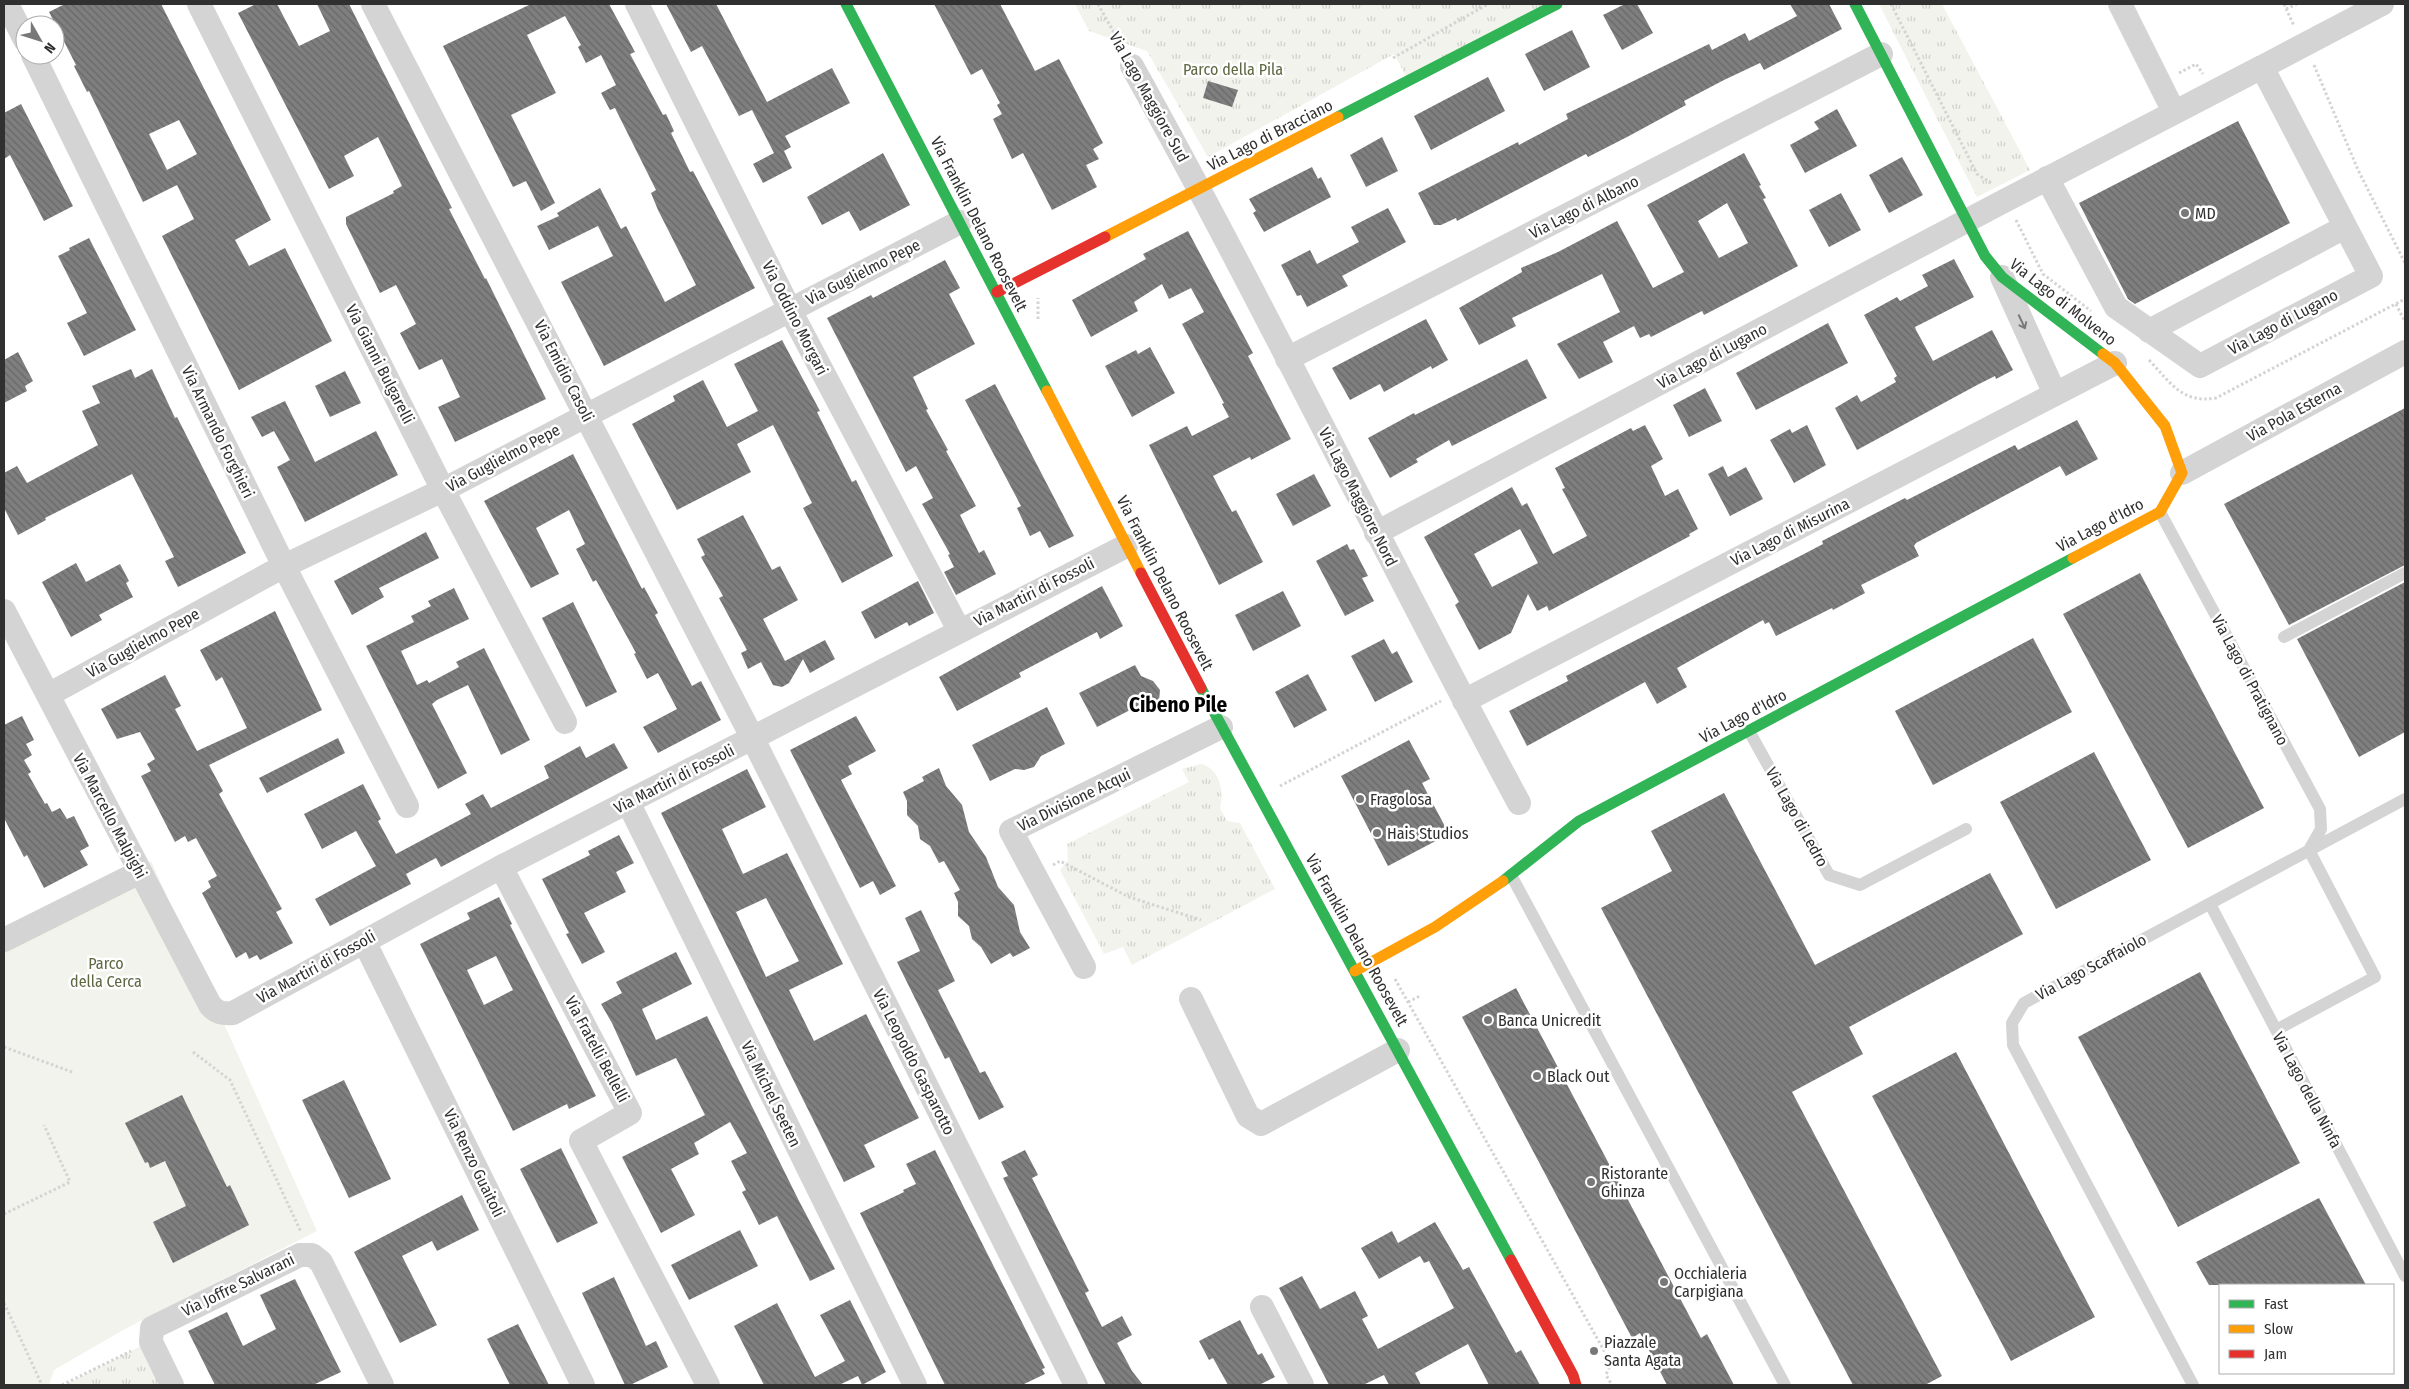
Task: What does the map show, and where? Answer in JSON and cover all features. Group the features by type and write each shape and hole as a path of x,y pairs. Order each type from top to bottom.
{"street":[{"path":"7,4 15,20"},
{"name":"Via Gianni Bulgarelli","path":"199,4 442,490 565,722"},
{"name":"Via Emidio Casoli","path":"373,4 753,739"},
{"name":"Via Oddino Morgari","path":"637,4 790,310 959,630"},
{"name":"Via Franklin Delano Roosevelt","path":"846,4 997,292 1126,546 1573,1375 1576,1385"},
{"name":"Via Lago di Bracciano","path":"997,292 1200,190 1557,4"},
{"name":"Via Lago di Molveno","path":"1855,4 1985,256 2002,277 2115,363 2166,426 2182,473"},
{"path":"2120,4 2174,112"},
{"name":"Via Lago di Lugano","path":"1376,533 2047,178 2382,4"},
{"name":"Via Lago di Albano","path":"1287,359 1881,54"},
{"name":"Via Armando Forghieri","path":"38,65 284,566 408,806"},
{"name":"Via Lago Maggiore Sud","path":"1132,66 1200,190"},
{"name":"Via Lago di Lugano","path":"2047,178 2116,307 2200,366 2371,276 2262,67"},
{"name":"Via Lago Maggiore Nord","path":"1200,190 1376,533 1519,803"},
{"name":"Via Guglielmo Pepe","path":"48,695 284,566 442,490 960,222"},
{"path":"2149,331 2345,227"},
{"path":"2002,277 2055,394"},
{"name":"Via Pola Esterna","path":"2182,473 2405,352"},
{"name":"Via Lago di Misurina","path":"1461,696 2115,363"},
{"path":"2160,512 2182,473"},
{"name":"Via Lago d'Idro","path":"1355,971 1382,957 1511,875 1543,847 1580,821 2160,512"},
{"name":"Via Martiri di Fossoli","path":"223,1014 233,1013 501,867 753,739 959,630 1126,546"},
{"name":"Via Marcello Malpighi","path":"4,611 210,1005 214,1010 223,1014"},
{"name":"Via Divisione Acqui","path":"1084,967 1011,831 1222,727"},
{"name":"Via Leopoldo Gasparotto","path":"753,739 1076,1385"},
{"name":"Via Michel Seeten","path":"628,802 915,1385"},
{"name":"Via Fratelli Bellelli","path":"501,867 630,1113 581,1141 708,1385"},
{"path":"4,940 140,872"},
{"name":"Via Renzo Guaitoli","path":"364,940 583,1385"},
{"path":"1191,999 1248,1116 1261,1124 1398,1050"},
{"name":"Via Joffre Salvarani","path":"151,1342 152,1328 300,1255 312,1255 321,1262 382,1385"},
{"path":"1262,1307 1302,1385"},
{"path":"151,1342 172,1385"}],"lane":[{"name":"Via Lago di Pratignano","path":"2160,512 2320,809 2321,829 2309,850"},
{"path":"2284,637 2405,573"},
{"name":"Via Lago di Ledro","path":"1749,731 1829,875 1860,885 1966,830"},
{"name":"Via Lago Scaffaiolo","path":"2193,1385 2013,1045 2012,1022 2024,1002 2405,799"},
{"path":"2276,1030 2375,977 2309,850"},
{"path":"1511,875 1785,1385"},
{"name":"Via Lago della Ninfa","path":"2210,904 2405,1276"}],"path":[{"name":"Via Lago Maggiore Sud","path":"1098,4 1132,66"},
{"path":"2286,9 2297,4"},
{"path":"2311,59 2358,170 2405,263"},
{"path":"1034,275 1040,289 1037,303 1038,322"},
{"path":"2396,304 2405,322"},
{"path":"1282,796 1278,787 1461,696"},
{"path":"1035,876 1060,861 1129,897 1201,920"},
{"path":"1382,957 1611,1364 1606,1375 1612,1385"},
{"path":"1408,1002 1420,996"},
{"path":"4,1047 72,1072"},
{"path":"193,1052 230,1080 312,1255"},
{"path":"4,1214 70,1182 44,1125"},
{"path":"4,1303 42,1385"},
{"path":"62,1385 151,1342"}],"green space":[{"name":"Parco della Pila","path":"1075,4 1550,4 1408,80 1394,54 1208,157 1147,51 1089,31"},
{"path":"1879,4 1942,4 2030,170 1977,197"},
{"path":"1201,764 1213,770 1216,775 1221,787 1220,808 1227,821 1240,823 1275,889 1132,965 1123,947 1104,954 1060,870 1068,860 1067,844 1189,782 1182,769"},
{"name":"Parco della Cerca","path":"151,861 317,1231 125,1329 54,1370 49,1385 4,1385 4,936"},
{"path":"147,1343 168,1385 65,1385"}],"building":[{"path":"65,4 161,4 271,220 235,240 249,266 285,248 332,341 239,390 162,236 194,219 177,185 143,202 89,91 87,92 74,66 76,65 65,43 65,15 51,15 49,12","holes":["179,120 197,154 167,170 149,134"]},
{"path":"256,4 277,4 299,46 330,31 317,4 349,4 452,208 449,209 486,278 546,399 455,442 438,407 460,397 442,359 419,370 400,333 416,324 396,285 380,293 346,224 346,217 394,193 393,191 402,186 378,137 344,156 354,176 329,189 238,13"},
{"path":"531,4 609,4 635,52 630,54 663,115 666,114 674,131 671,133 690,172 693,171 755,288 604,366 561,282 613,256 598,226 549,250 537,226 559,216 557,213 600,188 621,229 626,226 665,302 696,285 658,210 651,193 656,190 615,108 610,110 601,93 616,85 601,55 586,63 578,47 581,45 565,16 527,35 556,93 511,115 555,203 541,211 526,181 513,187 443,46"},
{"path":"666,4 716,4 767,102 832,68 850,103 785,136 791,147 784,151 792,168 763,183 753,164 774,153 752,110 739,116 702,46 691,52"},
{"path":"934,4 1000,4 1035,71 1059,59 1103,143 1093,149 1099,159 1086,165 1097,187 1052,210 1023,153 1012,159 993,119 1002,114 997,105 1000,103 982,69 971,75"},
{"path":"1625,4 1637,4 1653,33 1622,50 1603,15"},
{"path":"1790,4 1829,4 1842,29 1764,70 1760,63 1724,80 1684,101 1686,105 1629,136 1588,157 1586,154 1457,221 1456,218 1441,225 1434,225 1418,193 1518,142 1519,145 1568,119 1566,114 1709,44 1712,50 1745,33 1749,41 1797,16"},
{"path":"1572,30 1590,67 1544,91 1525,54"},
{"path":"1488,77 1505,111 1431,150 1414,116"},
{"path":"1208,81 1238,90 1232,107 1203,98"},
{"path":"21,104 73,206 44,221 10,155 4,159 4,113"},
{"path":"1837,109 1857,146 1805,173 1790,145 1819,129 1814,122"},
{"name":"MD","path":"2238,121 2290,223 2135,304 2128,299 2079,203"},
{"path":"1382,137 1398,171 1366,187 1350,155"},
{"path":"883,153 910,205 860,231 849,211 822,225 807,197"},
{"path":"1744,153 1761,185 1759,186 1766,198 1763,199 1798,266 1704,315 1702,311 1651,337 1649,334 1640,338 1634,326 1603,342 1613,362 1579,379 1557,344 1620,312 1602,274 1512,318 1516,326 1479,345 1459,308 1522,272 1521,268 1558,252 1617,221 1653,288 1684,272 1647,205","holes":["1727,203 1748,243 1719,258 1698,221"]},
{"path":"1902,157 1923,195 1889,213 1869,175"},
{"path":"1312,167 1318,179 1321,177 1331,197 1264,232 1253,213 1256,211 1249,199"},
{"path":"1841,193 1861,230 1829,247 1809,210"},
{"path":"1388,208 1406,242 1342,276 1348,286 1307,307 1301,295 1297,296 1281,265 1310,250 1317,264 1359,242 1351,227"},
{"path":"1188,231 1253,353 1248,356 1291,439 1251,460 1250,457 1213,476 1232,512 1236,510 1263,562 1219,585 1149,445 1187,426 1192,436 1229,417 1222,404 1224,403 1182,324 1204,312 1191,288 1169,299 1162,284 1134,302 1138,311 1091,337 1072,300 1146,259 1143,254"},
{"path":"89,238 136,330 84,356 67,323 87,313 58,256"},
{"path":"1954,259 1974,297 1915,327 1916,330 1933,361 1992,330 2013,370 1996,379 1995,376 1979,384 1857,450 1835,408 1857,395 1861,402 1896,382 1894,378 1897,376 1864,315 1897,297 1900,301 1928,286 1922,275"},
{"path":"945,260 960,288 949,294 975,344 913,377 928,409 926,410 948,450 946,451 976,506 960,515 979,553 984,550 996,574 956,595 944,572 954,567 948,555 950,554 922,504 933,498 916,466 906,472 827,318 871,295 873,298"},
{"path":"1426,319 1448,360 1432,369 1431,366 1384,392 1380,384 1350,400 1332,368"},
{"path":"1828,323 1848,363 1756,410 1736,373"},
{"path":"782,340 820,411 817,412 852,482 856,480 893,556 842,583 803,508 812,503 773,425 737,444 751,472 677,510 632,424 675,401 673,396 703,380 727,427 758,411 734,364"},
{"path":"1150,347 1175,393 1132,417 1105,366 1136,350 1138,354"},
{"path":"18,352 33,381 25,386 27,391 4,403 4,360"},
{"path":"1527,359 1547,398 1452,446 1449,440 1416,459 1418,462 1390,478 1368,438 1414,413 1415,415"},
{"path":"131,369 135,378 152,369 175,418 177,417 246,553 178,587 165,561 174,557 132,474 45,518 46,520 18,535 4,508 4,473 17,466 27,483 98,445 82,411 100,403 92,386"},
{"path":"345,371 361,403 330,417 315,386"},
{"path":"995,384 1074,536 1049,548 1040,531 1030,536 1017,508 1021,506 965,400"},
{"path":"1705,388 1722,421 1689,437 1673,405"},
{"path":"285,401 315,462 376,431 398,475 305,522 277,467 290,460 274,431 262,437 251,417"},
{"path":"2405,408 2405,565 2289,625 2224,504"},
{"path":"2077,420 2098,459 2066,476 2060,466 1916,543 1914,546 1919,556 1861,585 1865,593 1833,610 1832,608 1776,636 1769,622 1765,624 1763,620 1677,668 1687,687 1657,704 1645,682 1527,746 1509,711 1568,681 1566,676 1804,554 1823,544 1822,541 1905,498 1907,500 2015,445 2018,450"},
{"path":"1645,425 1663,459 1651,466 1665,496 1678,489 1698,529 1689,534 1690,536 1549,611 1547,606 1537,611 1528,594 1511,633 1479,650 1455,605 1459,602 1424,537 1512,487 1522,506 1527,503 1553,554 1587,536 1562,489 1565,488 1555,468 1631,428 1633,431","holes":["1520,529 1538,563 1492,587 1474,554"]},
{"path":"1807,425 1826,465 1794,483 1770,440 1790,429 1792,433"},
{"path":"573,454 642,589 644,587 658,613 655,615 692,686 701,681 721,720 658,753 643,727 677,709 658,673 647,679 634,654 636,653 596,580 593,582 576,549 585,544 569,510 536,528 559,574 531,588 484,501"},
{"path":"1723,466 1728,477 1746,467 1763,499 1730,516 1708,474"},
{"path":"1314,474 1331,506 1293,526 1276,494"},
{"path":"743,515 772,570 780,566 798,600 763,619 785,661 825,640 835,659 810,673 803,659 789,683 782,687 773,685 761,662 748,669 741,653 747,650 719,598 723,596 701,557 705,555 697,539"},
{"path":"426,532 439,558 379,588 384,597 352,615 334,581"},
{"path":"1347,544 1350,550 1354,549 1368,576 1362,578 1374,601 1345,616 1316,561"},
{"path":"76,563 86,582 120,564 129,581 126,583 133,597 99,615 102,620 71,637 42,582"},
{"path":"2140,573 2264,808 2188,848 2063,614"},
{"path":"918,581 934,613 909,626 907,622 875,639 861,612"},
{"path":"2405,582 2405,732 2359,757 2297,639"},
{"path":"1102,586 1123,626 1100,639 1097,632 1019,673 1021,677 957,711 939,677"},
{"path":"454,588 469,619 401,651 417,685 427,680 429,683 459,667 456,662 484,648 530,740 501,755 468,685 437,700 432,704 467,773 438,789 366,646 414,622 411,616 431,606 428,601"},
{"path":"1283,591 1301,626 1253,651 1235,615"},
{"path":"573,602 617,692 586,707 542,618"},
{"path":"275,611 322,710 209,765 223,791 219,794 282,909 276,912 293,943 260,960 257,955 249,959 246,952 236,958 202,893 211,887 208,881 217,876 196,838 188,842 185,836 175,842 141,776 151,771 147,764 155,759 140,732 117,739 101,709 165,675 181,706 175,709 197,751 247,728 222,677 216,681 200,650"},
{"path":"2033,638 2072,712 1933,785 1895,711"},
{"path":"1384,639 1392,654 1397,651 1413,682 1375,702 1351,656"},
{"path":"1135,665 1141,676 1153,681 1160,690 1159,701 1156,706 1147,711 1134,708 1097,727 1079,693"},
{"path":"1308,674 1327,710 1294,728 1275,692"},
{"path":"1047,707 1065,744 1041,756 1034,767 1024,770 1015,769 990,781 972,745"},
{"path":"22,716 34,740 26,744 32,755 24,760 31,772 28,774 45,804 47,803 52,812 60,808 67,819 74,816 89,846 80,851 88,865 44,888 27,855 24,857 4,818 4,725"},
{"path":"856,716 876,751 848,766 852,774 841,780 896,886 880,895 873,881 860,888 790,750"},
{"path":"338,738 345,753 267,793 259,778"},
{"path":"1409,740 1430,779 1422,783 1449,834 1388,866 1341,776"},
{"path":"614,743 628,768 441,867 436,858 406,874 411,884 330,926 315,899 376,866 356,831 322,849 304,814 363,784 381,819 378,821 396,854 471,814 465,804 483,794 491,808 549,778 544,766 580,746 586,758"},
{"path":"2094,752 2151,860 2056,909 2000,802"},
{"path":"939,768 946,786 962,805 969,832 986,857 998,887 1014,905 1020,932 1030,948 1013,957 1010,953 991,964 981,947 972,939 969,926 958,916 958,902 954,893 960,890 944,861 939,863 930,846 920,839 918,826 907,815 907,801 903,792 924,781 922,777"},
{"path":"747,769 766,807 722,829 743,874 787,853 843,964 789,990 814,1041 866,1014 919,1118 864,1145 875,1167 844,1182 661,813","holes":["766,898 799,961 766,977 736,912"]},
{"path":"1724,793 1815,965 1990,873 2023,934 1849,1027 1863,1054 1792,1092 1942,1376 1925,1385 1853,1385 1601,908 1672,871 1651,831"},
{"path":"619,835 634,863 616,872 626,892 584,913 605,952 582,964 566,934 569,933 542,879 590,855 588,851"},
{"path":"499,897 512,924 510,925 596,1096 569,1109 567,1104 513,1131 420,944 470,919 467,913","holes":["496,956 513,990 484,1005 467,970"]},
{"path":"921,910 955,981 938,990 980,1073 985,1071 1004,1107 979,1120 949,1057 945,1059 897,962 920,951 905,918"},
{"path":"676,952 692,984 642,1009 656,1040 707,1016 835,1269 810,1281 777,1216 759,1225 742,1192 746,1190 731,1161 747,1153 730,1122 694,1143 699,1154 671,1169 695,1215 661,1233 622,1157 705,1115 676,1058 636,1076 612,1023 601,1004 622,993 616,982"},
{"path":"2200,972 2300,1163 2178,1227 2078,1037"},
{"path":"1516,988 1701,1338 1707,1334 1734,1385 1667,1385 1640,1333 1632,1338 1462,1017"},
{"path":"1956,1052 2095,1317 2011,1361 1872,1096"},
{"path":"344,1080 391,1179 349,1198 302,1100"},
{"path":"182,1095 227,1187 230,1185 249,1225 173,1263 153,1222 186,1206 165,1161 150,1168 148,1162 145,1163 125,1123"},
{"path":"561,1148 598,1223 557,1243 520,1169"},
{"path":"935,1150 1045,1368 1042,1369 1045,1374 1022,1385 945,1385 860,1213 904,1192 903,1190 916,1184 906,1164"},
{"path":"1025,1150 1038,1175 1032,1178 1089,1291 1085,1293 1102,1327 1122,1316 1132,1335 1117,1343 1132,1371 1143,1385 1106,1385 1093,1360 1003,1178 1008,1176 1001,1162"},
{"path":"462,1195 479,1230 437,1251 432,1241 402,1256 437,1325 400,1343 354,1252"},
{"path":"2319,1198 2365,1284 2209,1285 2196,1262"},
{"path":"1435,1222 1463,1270 1469,1267 1516,1353 1521,1350 1540,1385 1489,1385 1468,1344 1415,1373 1421,1385 1389,1385 1384,1375 1363,1385 1329,1385 1279,1288 1302,1276 1320,1309 1355,1291 1368,1316 1362,1319 1378,1349 1454,1308 1429,1261 1424,1263 1420,1256 1379,1279 1361,1248 1392,1231 1398,1243"},
{"path":"740,1230 758,1266 689,1300 671,1265"},
{"path":"614,1277 646,1346 656,1341 668,1367 630,1385 625,1385 582,1293"},
{"path":"295,1279 341,1372 313,1385 215,1385 188,1331 227,1312 243,1346 276,1329 260,1295"},
{"path":"850,1300 886,1372 862,1385 858,1376 839,1385 764,1385 734,1326 777,1303 815,1377 845,1361 820,1315"},
{"path":"1240,1320 1258,1355 1262,1353 1275,1377 1259,1385 1228,1385 1213,1358 1209,1360 1199,1341"},
{"path":"518,1324 549,1385 510,1385 487,1339"}],"traffic: fast":[{"path":"846,4 1047,391"},
{"path":"1338,117 1557,4"},
{"path":"1855,4 1985,256 2002,277 2103,354"},
{"path":"1503,881 1579,821 2073,558"},
{"path":"1201,688 1511,1260"}],"traffic: slow":[{"path":"1105,237 1338,117"},
{"path":"2073,558 2160,512 2182,473 2165,426 2115,363 2103,354"},
{"path":"1047,391 1141,573"},
{"path":"1355,971 1435,927 1503,881"}],"traffic: jam":[{"path":"997,292 1105,237"},
{"path":"1141,573 1201,688"},
{"path":"1511,1260 1573,1375 1576,1385"}],"place":[{"name":"MD","path":"2185,213"},
{"name":"Fragolosa","path":"1360,799"},
{"name":"Hais Studios","path":"1377,833"},
{"name":"Banca Unicredit","path":"1488,1020"},
{"name":"Black Out","path":"1537,1076"},
{"name":"Ristorante Ghinza","path":"1591,1182"},
{"name":"Occhialeria Carpigiana","path":"1664,1282"},
{"name":"Piazzale Santa Agata","path":"1594,1351"}],"district":[{"name":"Cibeno Pile","path":"1178,705"}]}
